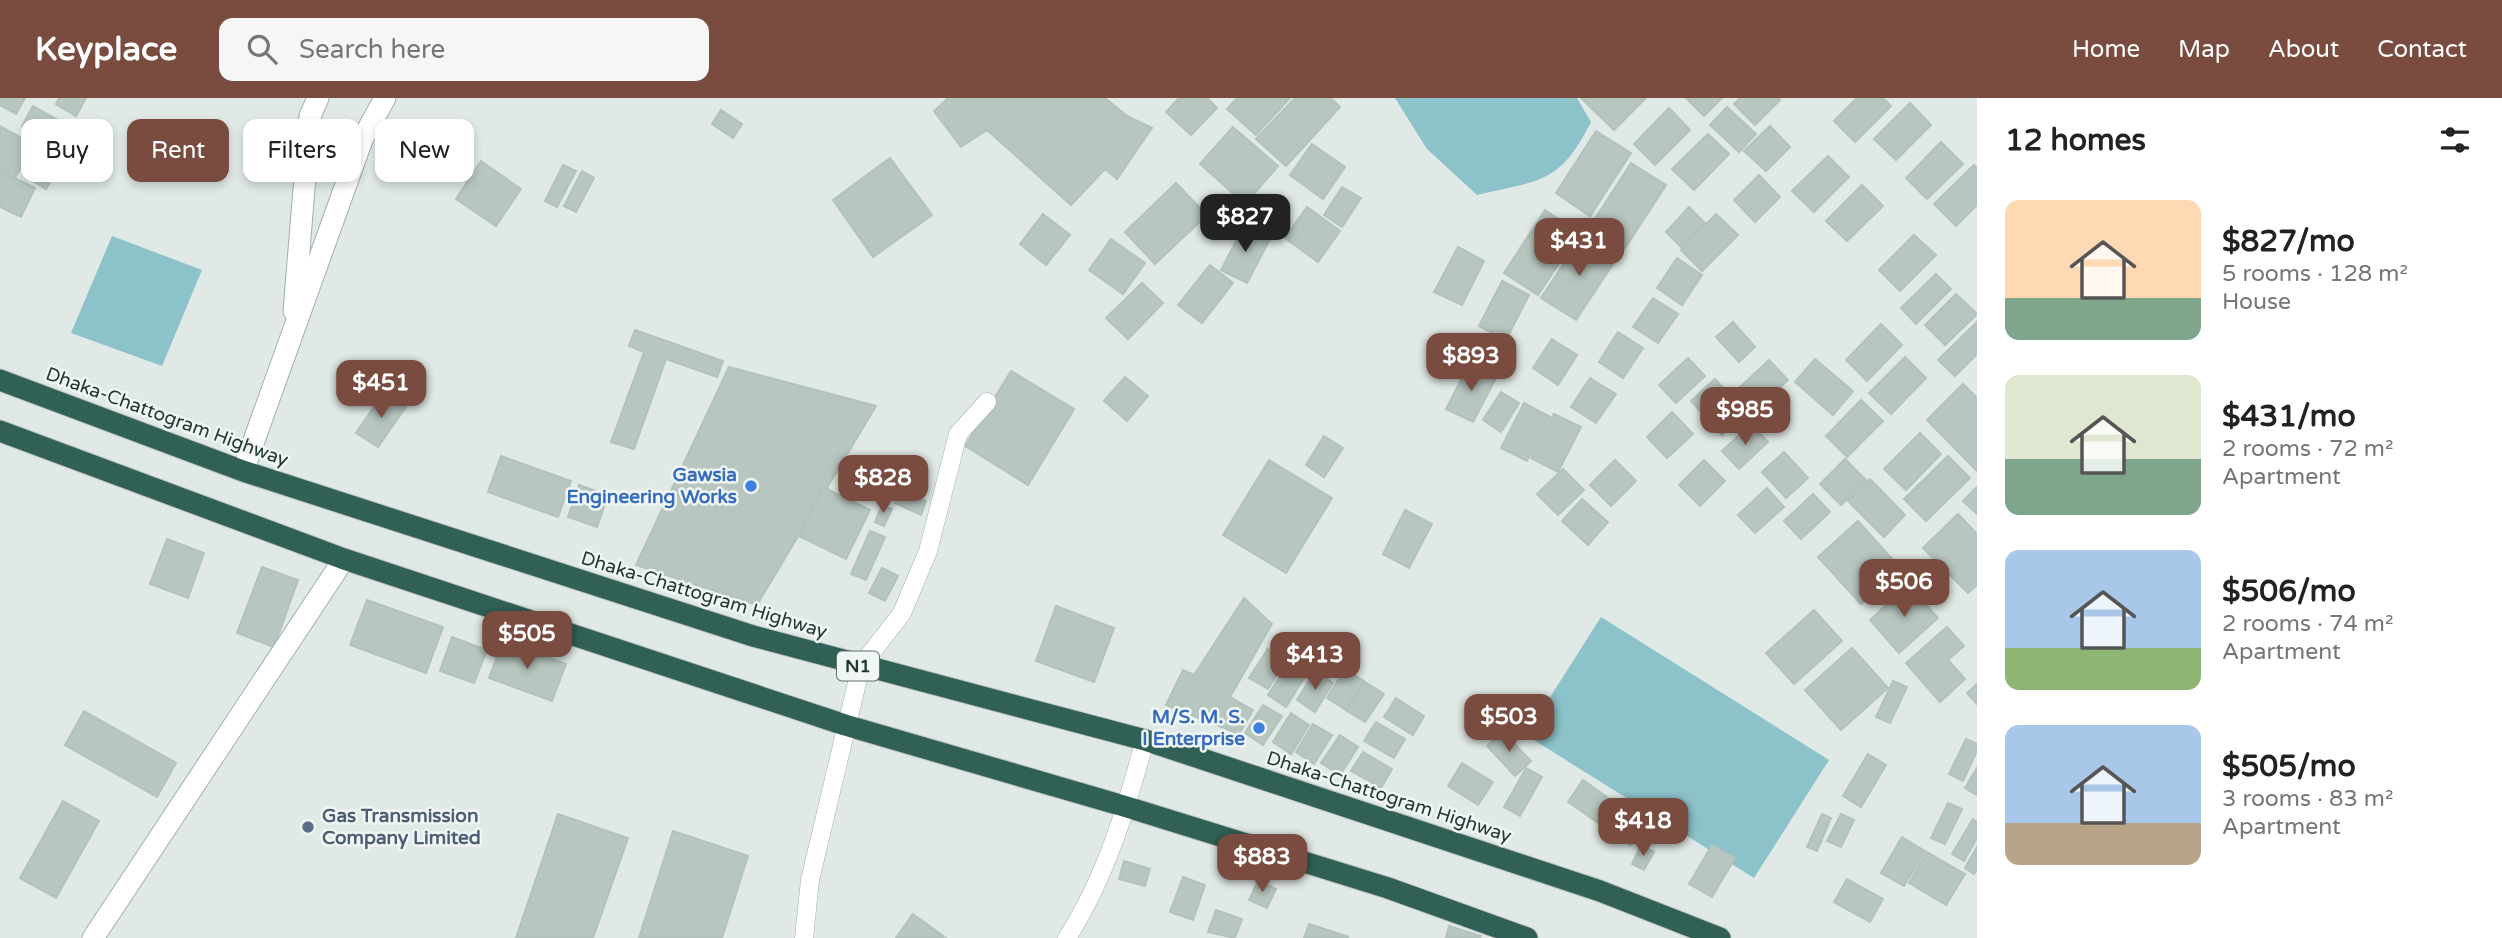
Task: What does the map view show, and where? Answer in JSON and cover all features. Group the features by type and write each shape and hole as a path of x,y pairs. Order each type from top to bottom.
{"highway":[{"name":"Dhaka-Chattogram Highway","path":"0,380 243,471 753,636 1145,740 1600,891 1720,938"},
{"path":"0,431 344,559 845,725 1127,807 1388,888 1527,938"}],"street":[{"path":"293,334 310,116 318,98"},
{"path":"243,471 362,140 385,98"},
{"path":"93,938 344,559"}],"lane":[{"path":"804,938 810,880 861,666 902,613 928,551 958,434 987,402"},
{"path":"1067,938 1093,899 1127,807 1145,740"}],"water":[{"path":"1395,98 1577,98 1591,122 1569,158 1557,169 1532,182 1477,195 1427,149"},
{"path":"112,236 202,270 162,366 71,333"},
{"path":"1601,617 1829,760 1754,878 1526,735"}],"building":[{"path":"0,98 25,98 16,114 0,105"},
{"path":"59,98 86,98 76,116 56,104"},
{"path":"948,98 1105,98 1127,116 1152,128 1117,179 1105,169 1071,205 987,130 961,147 934,111"},
{"path":"1179,98 1207,98 1217,108 1191,135 1166,112"},
{"path":"1237,98 1290,98 1256,135 1227,109"},
{"path":"1295,98 1331,98 1340,107 1286,166 1256,139"},
{"path":"1581,98 1646,98 1614,130"},
{"path":"1686,98 1722,98 1704,116"},
{"path":"1740,98 1780,100 1755,125 1734,104"},
{"path":"1857,98 1883,98 1891,106 1855,142 1834,121"},
{"path":"1910,103 1931,125 1896,160 1874,139"},
{"path":"33,106 56,119 26,119"},
{"path":"1727,107 1756,134 1739,152 1710,125"},
{"path":"1669,108 1690,130 1655,165 1634,144"},
{"path":"721,110 742,124 733,138 712,124"},
{"path":"0,126 21,138 21,168 15,178 0,170"},
{"path":"1770,126 1790,147 1766,171 1744,151"},
{"path":"1233,127 1278,166 1245,204 1200,164"},
{"path":"1596,131 1631,153 1590,216 1556,193"},
{"path":"1708,134 1729,154 1694,190 1672,169"},
{"path":"1941,142 1963,164 1927,199 1906,178"},
{"path":"1312,144 1345,167 1323,199 1290,175"},
{"path":"1828,156 1849,177 1814,212 1792,191"},
{"path":"890,158 932,215 873,257 833,200"},
{"path":"481,161 521,189 496,226 456,199 467,182 474,182 474,172"},
{"path":"1631,163 1666,185 1625,248 1591,225"},
{"path":"563,165 576,171 557,207 545,201"},
{"path":"1974,165 1977,168 1977,205 1956,226 1934,204"},
{"path":"0,171 35,188 21,217 0,207"},
{"path":"582,171 594,178 576,212 564,206"},
{"path":"1759,175 1780,197 1755,222 1734,200"},
{"path":"34,182 50,182 46,189"},
{"path":"1176,183 1207,215 1155,264 1125,232"},
{"path":"1862,185 1883,206 1847,241 1826,221"},
{"path":"1342,187 1361,198 1342,227 1324,215"},
{"path":"1307,207 1340,231 1318,262 1285,238"},
{"path":"1689,207 1705,223 1681,247 1666,232"},
{"path":"1545,210 1579,233 1538,295 1504,273"},
{"path":"1043,214 1070,235 1046,265 1020,244"},
{"path":"1716,214 1738,235 1702,271 1681,250"},
{"path":"1244,225 1270,239 1247,283 1221,270"},
{"path":"1914,235 1936,255 1900,291 1879,270"},
{"path":"1582,236 1617,258 1576,320 1541,298"},
{"path":"1111,239 1145,263 1123,294 1089,270"},
{"path":"1458,247 1484,261 1462,305 1434,292"},
{"path":"1677,258 1702,275 1682,305 1657,288"},
{"path":"1210,265 1233,283 1202,323 1178,305"},
{"path":"1936,274 1951,289 1916,324 1901,308"},
{"path":"1502,281 1529,295 1506,340 1479,326"},
{"path":"1142,283 1163,303 1128,339 1106,318"},
{"path":"1956,294 1977,314 1945,345 1925,325"},
{"path":"1653,298 1678,314 1658,343 1633,327"},
{"path":"1733,322 1755,347 1739,362 1716,337"},
{"path":"1977,322 1977,354 1955,376 1938,360"},
{"path":"1881,324 1902,345 1867,381 1846,360"},
{"path":"635,330 723,361 717,377 666,359 634,449 611,442 644,352 629,346"},
{"path":"1618,332 1643,348 1623,378 1599,362"},
{"path":"1552,339 1577,355 1558,385 1533,368"},
{"path":"1905,357 1926,378 1891,414 1869,393"},
{"path":"1688,358 1705,376 1676,403 1659,385"},
{"path":"1815,359 1853,391 1833,415 1795,382"},
{"path":"1769,360 1788,380 1758,408 1739,388"},
{"path":"1469,364 1496,378 1473,422 1446,409"},
{"name":"Gawsia Engineering Works","path":"729,367 876,406 757,605 636,565"},
{"path":"1011,371 1074,409 1028,485 965,446"},
{"path":"1125,377 1148,396 1127,421 1104,401"},
{"path":"1590,378 1616,394 1596,423 1571,407"},
{"path":"1715,379 1747,413 1722,435 1691,401"},
{"path":"1963,384 1977,398 1977,471 1927,420"},
{"path":"384,392 406,407 378,447 356,433"},
{"path":"1501,392 1519,403 1501,432 1483,420"},
{"path":"1861,400 1883,421 1847,457 1826,436"},
{"path":"1524,403 1550,417 1527,461 1501,448"},
{"path":"1672,412 1693,434 1667,458 1647,437"},
{"path":"1554,414 1581,427 1558,472 1531,458"},
{"path":"1751,424 1768,442 1739,469 1722,451"},
{"path":"1920,433 1941,454 1906,490 1884,469"},
{"path":"1324,436 1343,448 1324,477 1306,465"},
{"path":"1784,452 1808,478 1786,498 1762,472"},
{"path":"501,456 571,481 558,517 488,492"},
{"path":"1948,456 1970,478 1926,521 1904,499"},
{"path":"1845,459 1866,480 1841,505 1820,484"},
{"path":"1269,460 1332,498 1286,573 1223,535"},
{"path":"1615,460 1636,481 1611,506 1590,485"},
{"path":"1704,460 1725,481 1700,506 1679,485"},
{"path":"1563,469 1584,490 1558,515 1537,494"},
{"path":"1870,479 1905,515 1884,537 1848,501"},
{"path":"579,485 608,495 597,527 568,517"},
{"path":"823,487 870,510 846,559 799,536"},
{"path":"1977,487 1977,514 1963,501"},
{"path":"1767,488 1784,507 1755,533 1738,515"},
{"path":"901,490 926,501 921,515 895,503"},
{"path":"1813,494 1830,512 1801,539 1784,521"},
{"path":"1582,499 1608,522 1588,545 1562,521"},
{"path":"882,505 892,509 884,526 875,522"},
{"path":"1405,510 1432,524 1409,568 1383,554"},
{"path":"1958,514 1977,534 1977,585 1968,593 1923,548"},
{"path":"1858,521 1901,569 1861,604 1818,557"},
{"path":"870,531 885,537 866,580 851,574"},
{"path":"167,539 204,553 188,598 150,584"},
{"path":"262,567 298,580 274,647 237,633"},
{"path":"882,568 898,576 885,601 869,593"},
{"path":"1908,585 1938,618 1899,653 1870,620"},
{"path":"1244,598 1272,624 1230,697 1253,710 1239,734 1166,705 1183,670 1194,675"},
{"path":"367,600 443,627 426,673 350,645"},
{"path":"1056,606 1114,628 1094,682 1036,661"},
{"path":"1814,610 1842,641 1794,684 1766,653"},
{"path":"1947,627 1964,646 1948,660 1965,679 1940,702 1906,663"},
{"path":"452,637 487,650 474,683 440,671"},
{"path":"503,640 566,664 552,701 489,678"},
{"path":"1852,648 1888,688 1841,730 1805,690"},
{"path":"1268,649 1286,661 1268,689 1249,678"},
{"path":"1286,667 1304,678 1286,707 1268,695"},
{"path":"1345,669 1364,681 1346,710 1327,698"},
{"path":"1315,671 1333,683 1315,712 1297,700"},
{"path":"1893,681 1907,687 1890,723 1876,717"},
{"path":"1365,682 1384,694 1365,722 1347,711"},
{"path":"1977,684 1977,704 1967,693"},
{"path":"1396,698 1424,716 1413,735 1384,717"},
{"path":"1263,705 1282,716 1263,745 1245,733"},
{"path":"84,711 176,763 157,797 65,745"},
{"path":"1291,713 1309,725 1291,754 1273,742"},
{"path":"1376,722 1405,739 1394,758 1364,741"},
{"path":"1313,724 1332,735 1314,764 1296,752"},
{"path":"1502,731 1531,761 1515,776 1487,746"},
{"path":"1340,735 1358,747 1340,775 1321,763"},
{"path":"1966,739 1977,744 1977,751 1963,781 1949,774"},
{"path":"1363,752 1392,769 1381,788 1351,771"},
{"path":"1868,754 1886,765 1861,807 1843,796"},
{"path":"1462,763 1493,782 1478,805 1448,786"},
{"path":"1526,768 1542,777 1520,816 1504,807"},
{"path":"1977,768 1977,795 1965,788"},
{"path":"1583,780 1645,824 1630,845 1568,802"},
{"path":"63,801 99,821 56,898 20,878"},
{"path":"1948,803 1962,809 1945,844 1931,838"},
{"path":"558,814 628,838 593,938 516,938"},
{"path":"1822,814 1831,818 1817,851 1807,847"},
{"path":"1841,814 1854,820 1841,847 1827,841"},
{"path":"1973,819 1977,822 1977,838 1964,861 1952,854"},
{"path":"673,831 748,856 722,938 639,938"},
{"path":"1902,837 1925,851 1904,886 1881,873"},
{"path":"1641,845 1654,852 1644,870 1632,864"},
{"path":"1712,845 1735,858 1712,897 1689,884"},
{"path":"1977,847 1977,869 1974,874 1965,868"},
{"path":"1927,852 1965,874 1946,905 1909,883"},
{"path":"1124,861 1150,869 1145,886 1119,879"},
{"path":"1183,877 1205,885 1193,920 1170,912"},
{"path":"1847,879 1883,899 1870,922 1834,902"},
{"path":"1258,881 1276,889 1267,908 1249,900"},
{"path":"1216,910 1242,919 1235,938 1208,932"},
{"path":"913,914 946,938 896,938"},
{"path":"1309,924 1349,937 1304,938"},
{"path":"1449,926 1481,936 1446,938"}],"place":[{"name":"Gawsia Engineering Works","path":"751,486"},
{"name":"M/S. M. S. I Enterprise","path":"1259,728"},
{"name":"Gas Transmission Company Limited","path":"308,827"}]}
